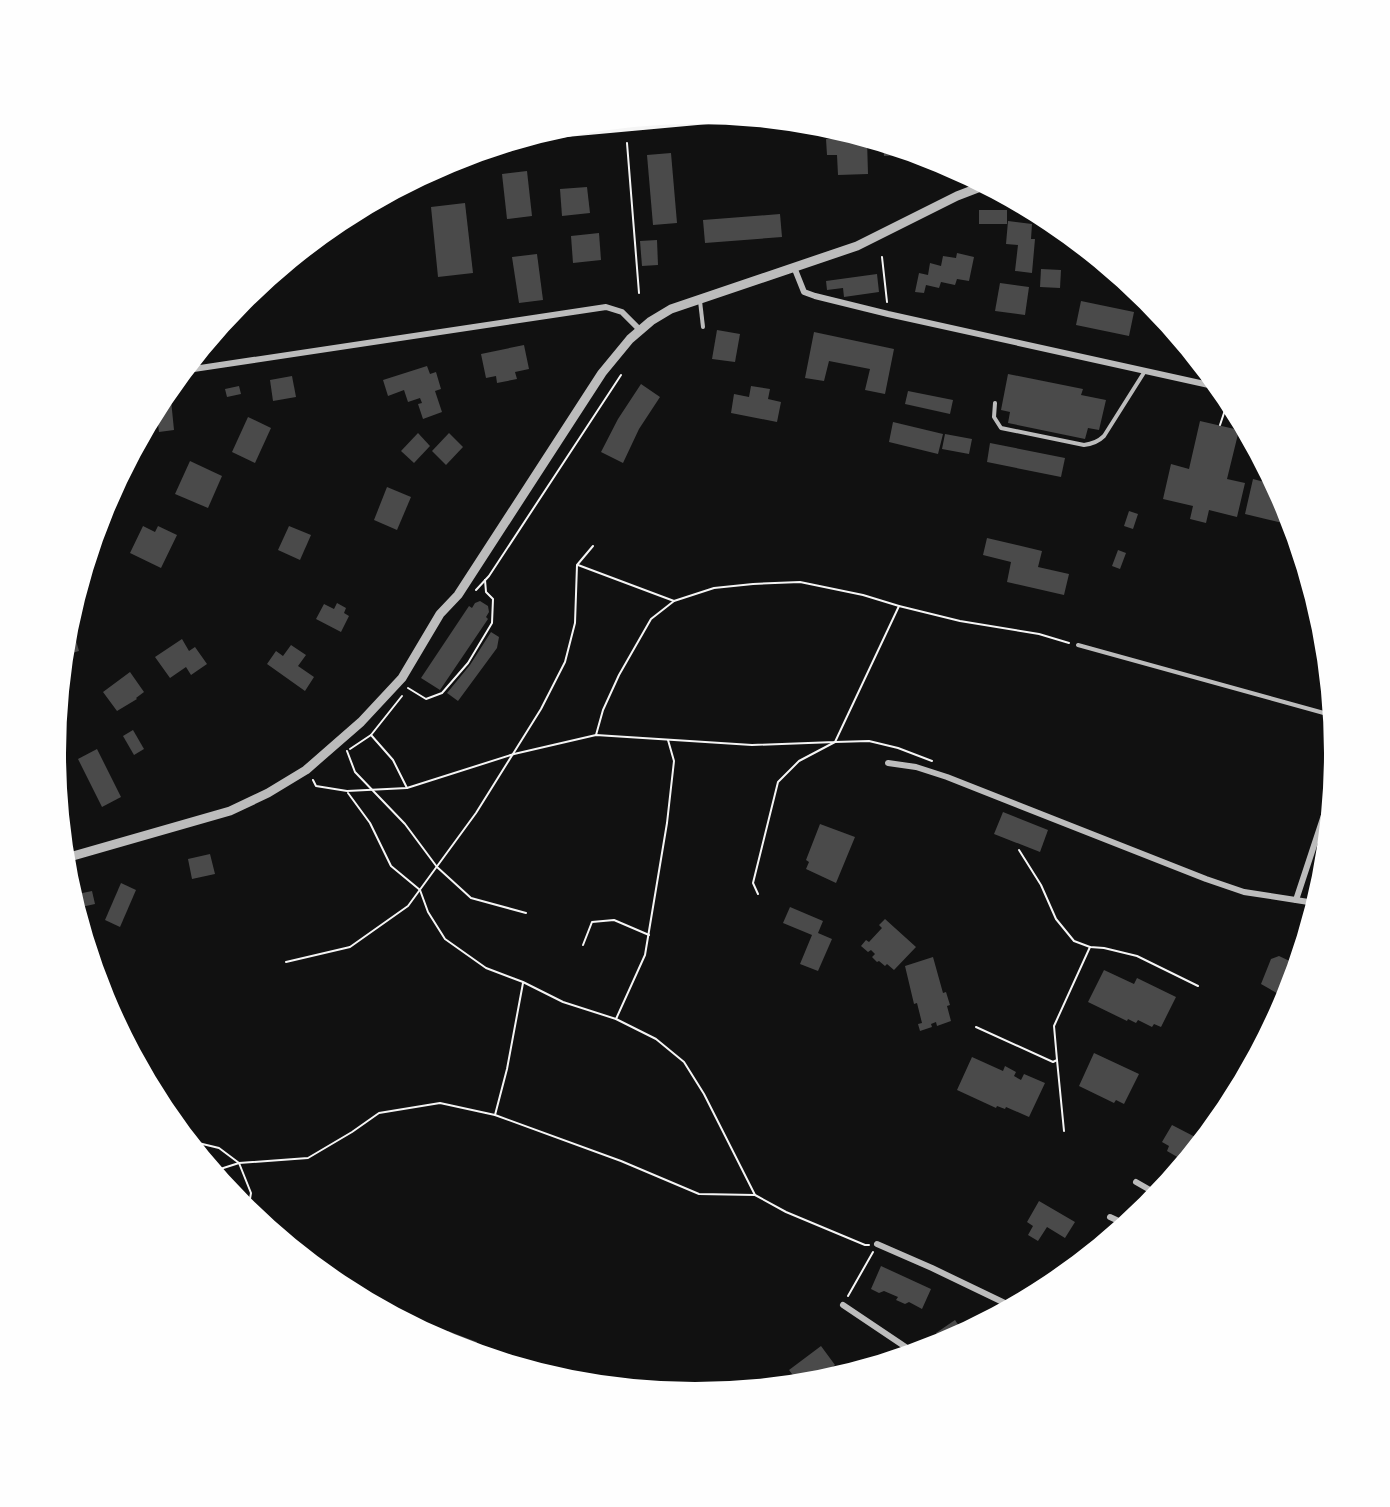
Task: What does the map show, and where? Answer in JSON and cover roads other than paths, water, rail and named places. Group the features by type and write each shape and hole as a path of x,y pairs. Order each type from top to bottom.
{"street":[{"path":"74,856 230,812 268,794 306,770 361,722 402,678 440,614 458,595 602,373 640,330 671,309 829,256 874,238 974,189"},
{"path":"794,267 804,292 888,314 1203,384"},
{"path":"198,368 606,307 622,312 640,330"},
{"path":"888,763 916,766 1244,892 1306,902"},
{"path":"1296,900 1320,828"},
{"path":"1136,1182 1148,1189"},
{"path":"1110,1217 1116,1220"},
{"path":"877,1244 1002,1302"},
{"path":"843,1305 905,1346"}],"lane":[{"path":"700,298 703,327"},
{"path":"994,403 995,422 1005,430 1089,445 1104,436 1145,371"},
{"path":"1078,645 1323,713"}]}
